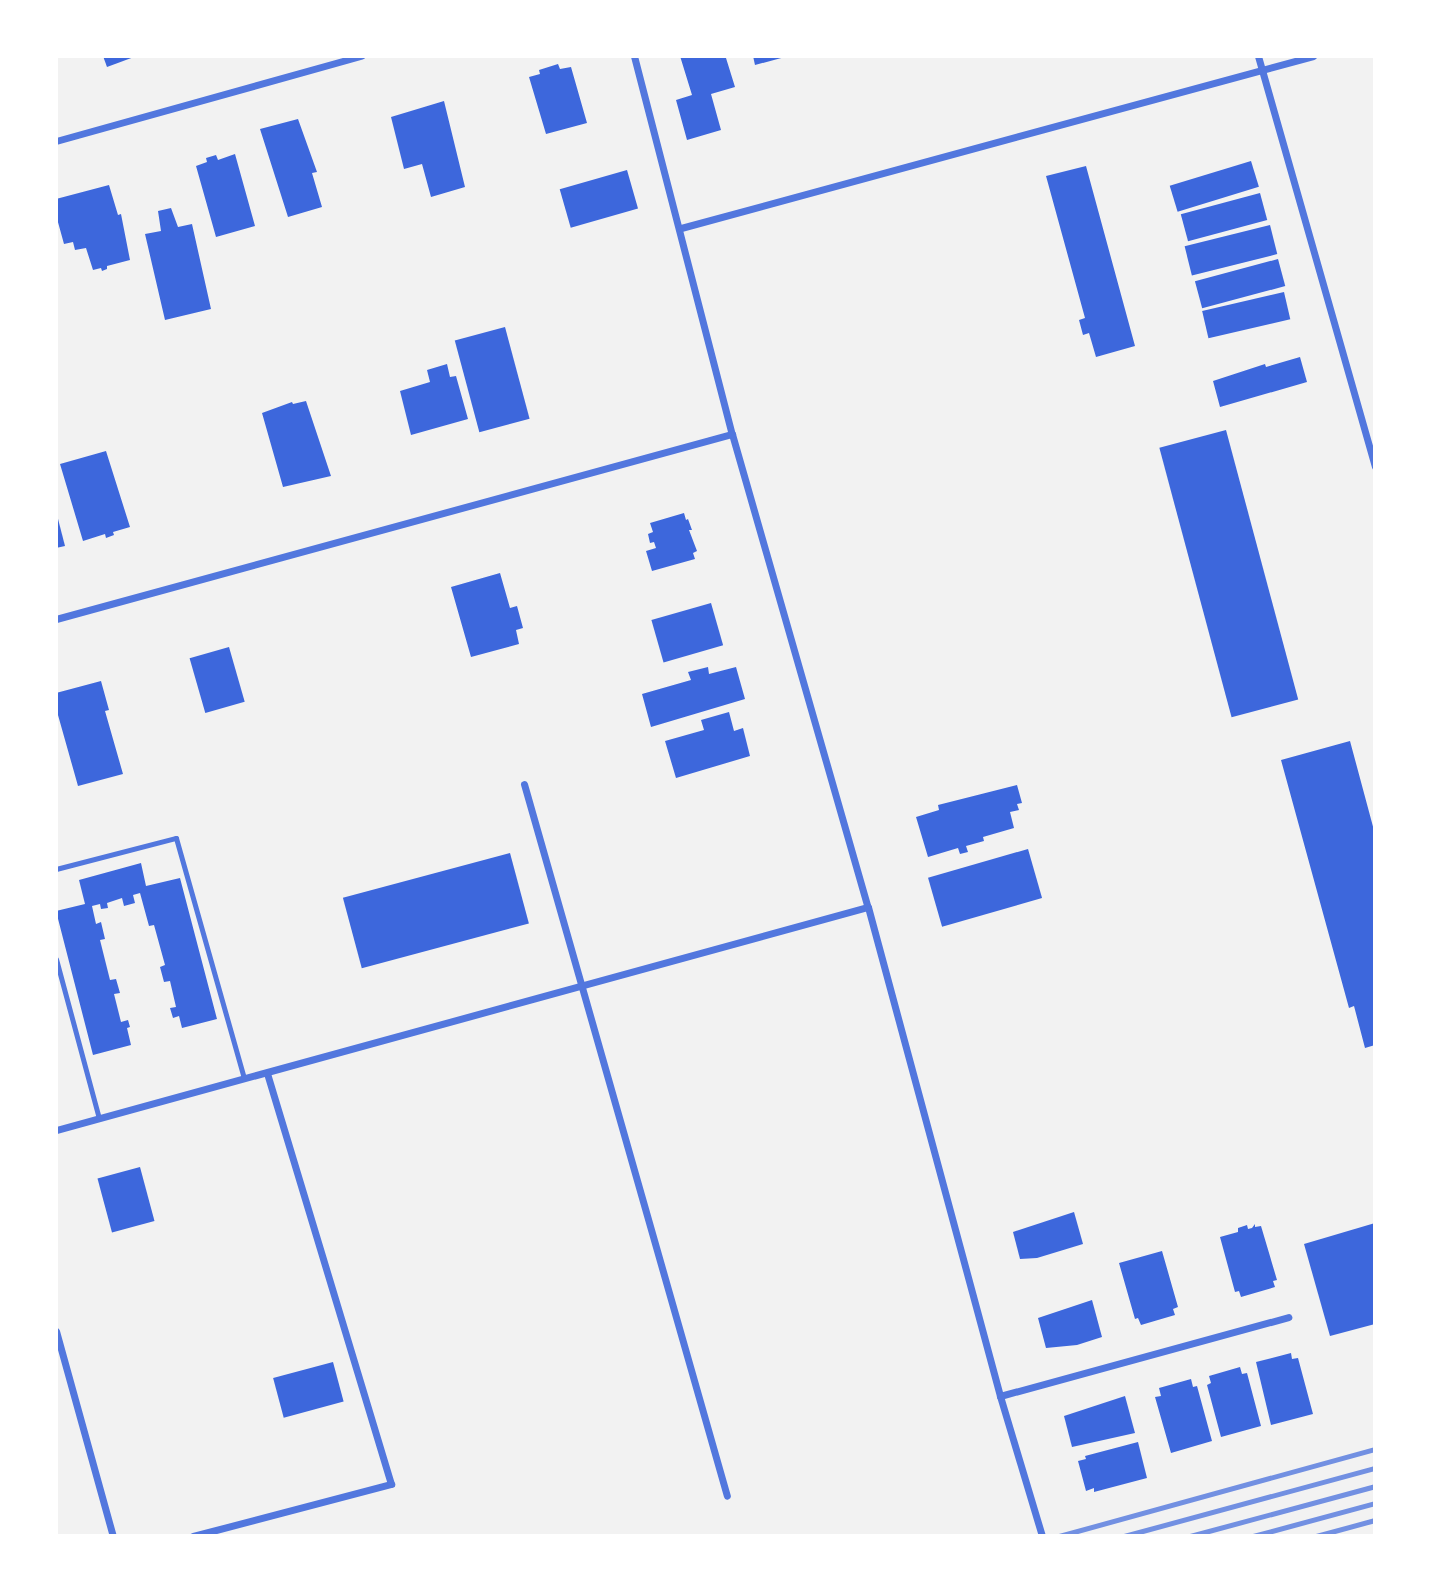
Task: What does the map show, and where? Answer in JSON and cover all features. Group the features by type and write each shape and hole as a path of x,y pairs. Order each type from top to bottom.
{"street":[{"path":"56,141 361,56"},
{"path":"634,56 733,434 868,907 1000,1396 1042,1536"},
{"path":"1258,56 1375,467"},
{"path":"681,228 1313,56"},
{"path":"56,619 733,434"},
{"path":"524,784 584,985 727,1496"},
{"path":"56,1130 868,907"},
{"path":"193,1536 391,1484 267,1073"},
{"path":"1000,1396 1288,1317"},
{"path":"56,1331 113,1536"}],"lane":[{"path":"56,869 176,838 244,1079"},
{"path":"56,959 99,1118"}],"building":[{"path":"103,56 134,56 134,57 107,67"},
{"path":"680,56 731,56 726,58 735,87 711,94 721,130 687,140 676,100 692,95"},
{"path":"753,56 784,56 785,57 755,65"},
{"path":"558,64 560,69 571,67 587,123 546,134 529,77 540,74 539,70"},
{"path":"444,101 465,187 431,197 422,164 404,169 391,117"},
{"path":"298,119 317,172 312,173 322,207 288,217 260,129"},
{"path":"235,154 255,226 216,237 196,166 207,162 206,158 216,155 218,160"},
{"path":"1251,161 1259,187 1178,212 1170,186"},
{"path":"1086,166 1135,346 1096,357 1089,333 1083,335 1079,320 1085,318 1046,176"},
{"path":"627,170 638,208 571,228 560,189"},
{"path":"109,185 118,215 121,214 130,260 107,266 107,269 102,271 101,268 93,270 86,248 75,250 73,242 64,244 56,215 56,199"},
{"path":"1260,193 1267,220 1188,241 1181,214"},
{"path":"171,208 178,227 192,224 211,309 165,320 145,234 161,231 158,211"},
{"path":"1270,225 1277,254 1192,275 1185,246"},
{"path":"1278,259 1285,286 1202,308 1195,281"},
{"path":"1284,292 1290,319 1208,338 1202,311"},
{"path":"505,327 530,419 479,432 455,340"},
{"path":"1300,357 1307,382 1220,407 1213,381 1265,364 1266,367"},
{"path":"447,364 450,377 456,376 468,419 411,435 400,391 430,382 427,370"},
{"path":"306,401 331,476 283,487 262,413 292,402"},
{"path":"1226,430 1298,699 1232,717 1159,448"},
{"path":"106,451 130,527 113,532 114,535 106,538 105,534 83,541 60,464"},
{"path":"684,513 692,530 689,530 697,551 693,553 695,559 652,571 646,551 656,548 654,542 650,543 648,534 653,532 650,523"},
{"path":"56,516 65,546 56,548"},
{"path":"500,573 510,608 517,606 523,628 516,630 519,644 471,657 451,587"},
{"path":"711,603 723,645 664,662 651,620"},
{"path":"229,647 245,702 205,713 190,658"},
{"path":"708,667 709,674 736,667 745,699 651,727 642,694 691,680 688,672"},
{"path":"101,681 109,710 105,711 123,774 78,786 56,708 56,693"},
{"path":"729,712 734,731 743,728 750,756 676,778 665,741 704,730 701,720"},
{"path":"1350,741 1375,834 1375,1045 1365,1048 1354,1006 1349,1008 1281,760"},
{"path":"1017,785 1022,803 1017,804 1019,810 1010,812 1014,828 983,837 984,841 966,846 968,852 960,854 958,848 928,857 916,817 939,810 938,805"},
{"path":"1028,849 1042,898 942,927 928,878"},
{"path":"510,853 529,924 362,968 343,898"},
{"path":"141,863 146,886 180,878 217,1019 182,1028 179,1016 173,1018 170,1008 176,1007 170,981 164,982 160,967 165,965 154,925 149,926 140,893 133,895 135,903 124,906 122,898 107,903 108,908 101,909 100,904 92,906 96,924 101,922 105,939 100,940 110,980 116,979 120,993 114,994 121,1022 128,1020 131,1045 93,1055 56,911 85,904 79,880"},
{"path":"140,1167 154,1221 112,1232 97,1178"},
{"path":"1074,1212 1083,1244 1037,1258 1020,1259 1013,1232"},
{"path":"1375,1223 1375,1324 1330,1336 1304,1244"},
{"path":"1255,1224 1255,1227 1261,1226 1277,1280 1273,1281 1275,1287 1241,1297 1239,1291 1235,1292 1220,1237 1238,1232 1238,1228 1247,1225 1248,1229 1252,1228"},
{"path":"1162,1251 1178,1307 1173,1309 1175,1315 1141,1325 1138,1318 1135,1319 1119,1263"},
{"path":"1092,1300 1102,1337 1077,1345 1046,1348 1038,1318"},
{"path":"1291,1353 1292,1359 1298,1358 1313,1414 1271,1425 1256,1362"},
{"path":"333,1362 344,1402 284,1418 273,1378"},
{"path":"1240,1367 1242,1374 1247,1373 1261,1426 1221,1437 1207,1385 1211,1383 1209,1376"},
{"path":"1191,1379 1193,1387 1197,1386 1212,1441 1171,1453 1155,1397 1161,1396 1159,1388"},
{"path":"1125,1396 1135,1433 1072,1447 1064,1416"},
{"path":"1138,1442 1147,1478 1094,1492 1094,1488 1086,1491 1078,1461 1086,1459 1085,1456"}],"railway":[{"path":"1059,1536 1375,1449"},
{"path":"1124,1536 1375,1468"},
{"path":"1190,1536 1375,1486"},
{"path":"1253,1536 1375,1503"},
{"path":"1316,1536 1375,1520"}]}
